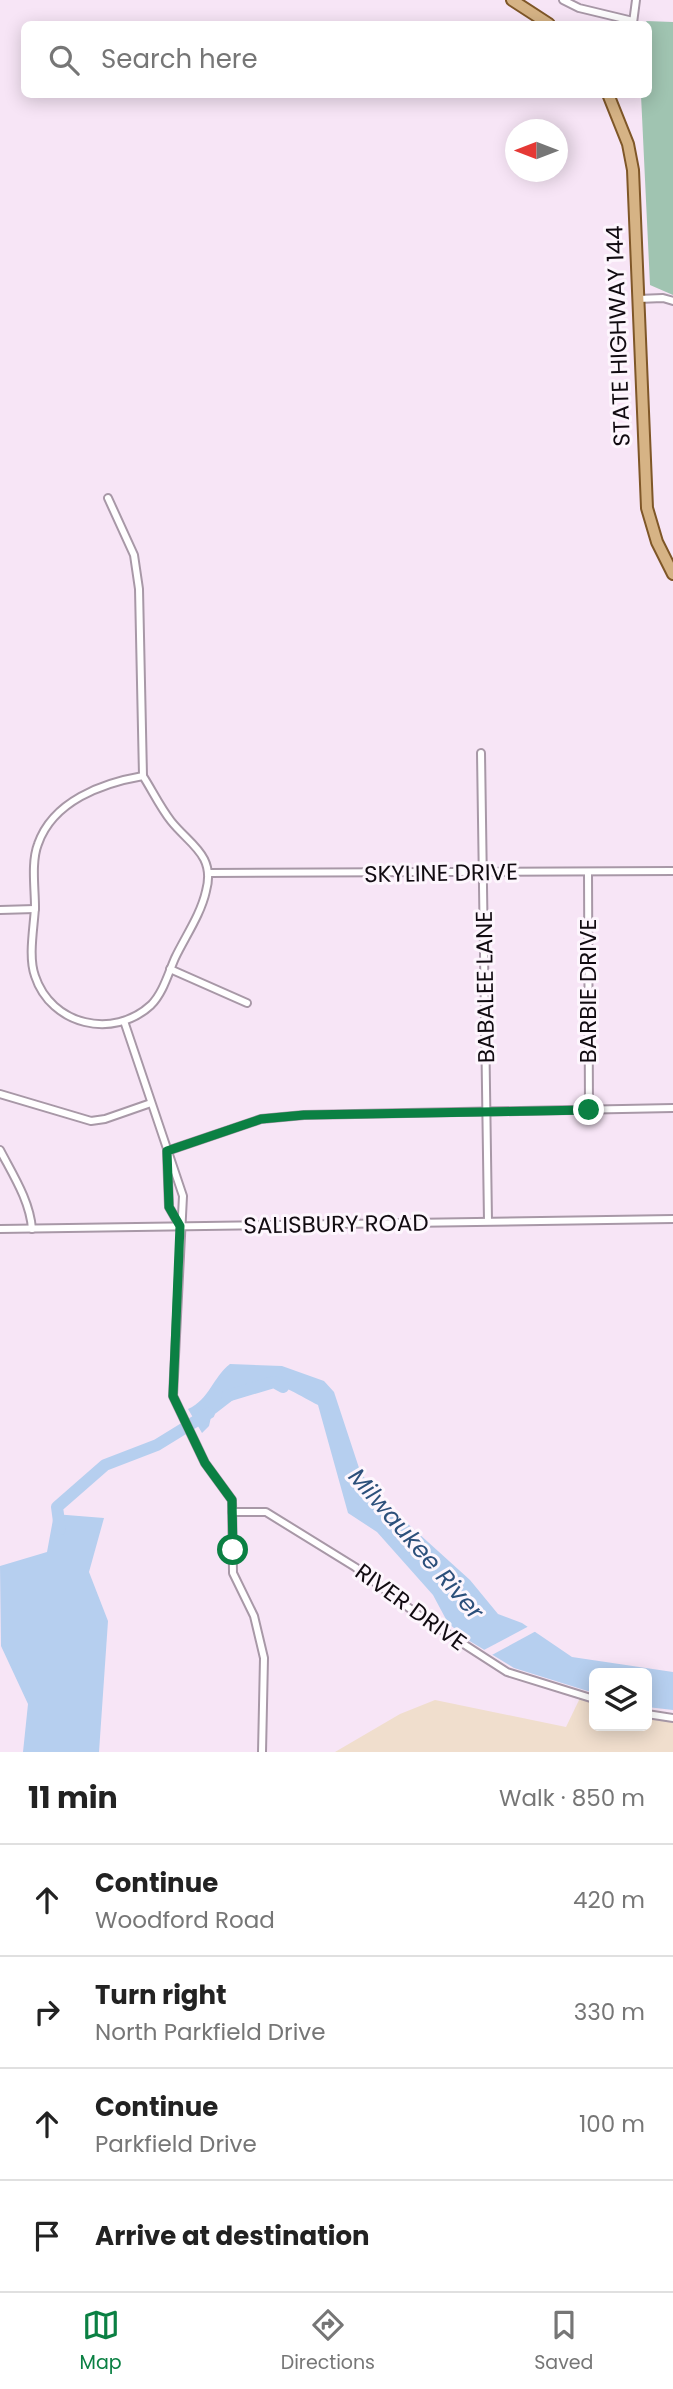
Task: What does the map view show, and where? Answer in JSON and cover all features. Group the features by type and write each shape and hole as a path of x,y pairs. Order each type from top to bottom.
{"main road":[{"path":"512,0 544,21"},
{"name":"STATE HIGHWAY 144","path":"610,98 631,155 647,508 657,542 673,574"}],"street":[{"path":"563,0 589,11 626,21"},
{"path":"633,21 636,0"},
{"path":"638,299 663,298 673,301"},
{"path":"108,498 134,555 139,589 143,776 171,822 198,846 209,873 206,892 162,989 150,1005 124,1021 101,1025 79,1022 62,1013 46,999 34,974 37,844 52,817 74,799 143,776"},
{"name":"BABALEE LANE","path":"481,753 488,1221"},
{"name":"SKYLINE DRIVE","path":"209,873 673,871"},
{"name":"BARBIE DRIVE","path":"588,873 589,1110"},
{"path":"0,910 35,909"},
{"path":"170,969 247,1003"},
{"path":"124,1021 183,1196 173,1395 205,1463 229,1493 233,1573 254,1616 264,1658 262,1752"},
{"path":"0,1094 91,1121 151,1103"},
{"path":"167,1151 261,1119 304,1115 673,1108"},
{"path":"0,1150 21,1191 31,1216 32,1229"},
{"path":"167,1151 169,1207 180,1226"},
{"name":"SALISBURY ROAD","path":"0,1229 673,1219"},
{"name":"RIVER DRIVE","path":"232,1512 266,1512 355,1567 417,1614 507,1672 589,1697"},
{"path":"652,1715 673,1718"}],"shaded area":[{"path":"580,1698 589,1701 589,1731 652,1731 652,1717 673,1722 673,1752 335,1752 400,1714 435,1700 566,1727"}],"green space":[{"path":"652,21 673,22 673,295 650,285 641,98 652,98"}],"water":[{"name":"Milwaukee River","path":"230,1364 282,1366 324,1381 334,1392 361,1474 407,1523 470,1580 498,1614 522,1623 572,1657 646,1668 589,1668 589,1691 514,1668 468,1640 448,1623 433,1595 377,1532 348,1513 318,1405 279,1385 255,1383 211,1417 209,1426 202,1433 188,1409 201,1400"},
{"path":"54,1514 104,1518 89,1572 108,1621 99,1752 23,1752 28,1704 1,1646 0,1566 47,1552"},
{"name":"Milwaukee River","path":"652,1669 673,1672 673,1710 652,1708"}],"pier":[{"path":"531,1625 538,1630 490,1656 482,1651"}],"waterway":[{"name":"Milwaukee River","path":"227,1396 274,1382 283,1387"},
{"name":"Milwaukee River","path":"60,1529 57,1507 105,1465 157,1445 209,1413"}],"route":[{"path":"233,1550 232,1500 205,1463 173,1396 180,1226 169,1207 167,1151 261,1119 304,1115 589,1110"}]}
